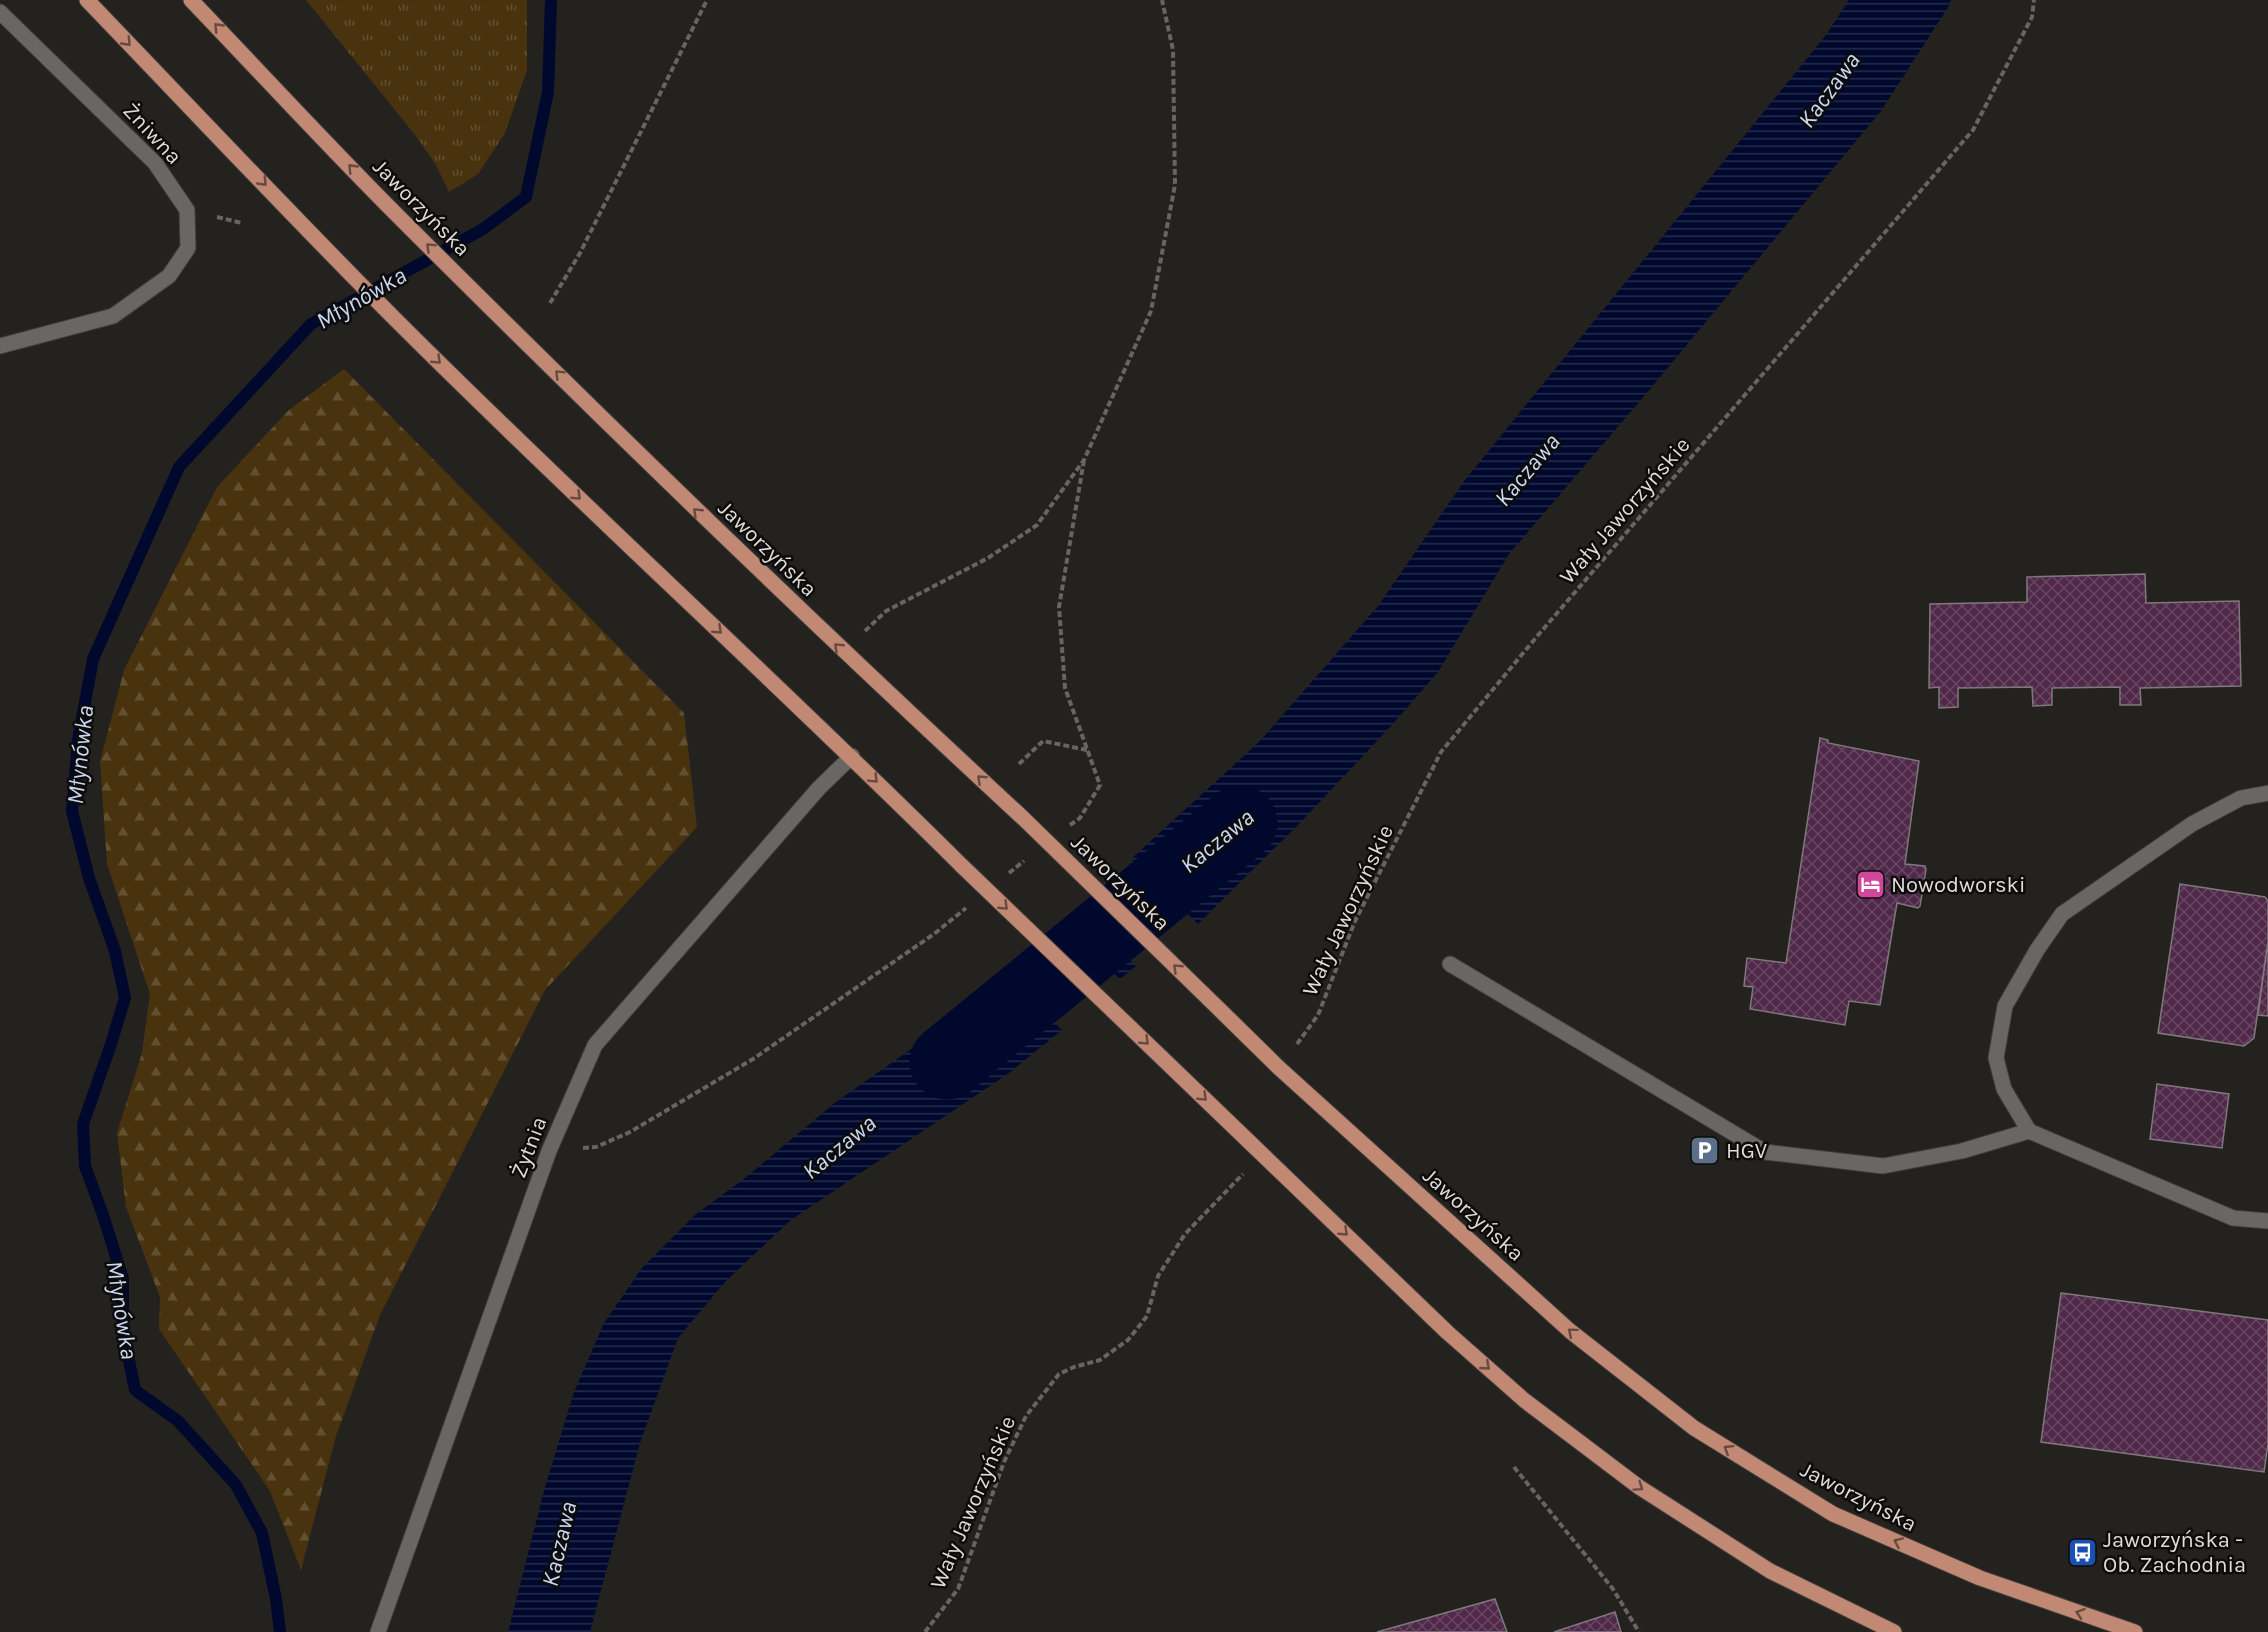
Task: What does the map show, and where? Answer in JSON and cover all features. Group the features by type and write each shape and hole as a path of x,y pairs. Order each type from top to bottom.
{"main road":[{"path":"87,0 395,319 609,528 852,756 962,866 1464,1347 1524,1400 1639,1487 1770,1571 1894,1632"},
{"name":"Jaworzyńska","path":"192,0 393,211 677,492 843,652 1024,819 1278,1067 1570,1331 1694,1428 1833,1514 1980,1578 2135,1632"}],"street":[{"name":"Żniwna","path":"0,12 155,163 187,210 188,248 169,276 113,316 0,346"},
{"name":"Żytnia","path":"378,1632 549,1151 595,1045 819,788 852,756"},
{"path":"2268,793 2241,798 2192,824 2062,914 2037,950 2005,1006 1996,1058 2004,1089 2029,1131 2233,1218 2268,1221"},
{"path":"1450,964 1765,1152 1883,1167 1962,1151 2029,1131"}],"path":[{"path":"550,303 580,253 707,0"},
{"path":"843,652 886,611 988,558 1037,525 1084,460 1151,311 1175,185 1173,50 1162,0"},
{"name":"Wały Jaworzyńskie","path":"1278,1067 1305,1035 1318,1015 1355,921 1441,752 1539,634 1973,130 2032,17 2034,0"},
{"path":"1062,831 1080,818 1100,785 1065,688 1059,607 1084,460"},
{"path":"1019,764 1043,741 1088,750"},
{"path":"1002,878 1028,858"},
{"path":"549,1151 596,1147 630,1132 753,1059 934,934 968,906"},
{"name":"Wały Jaworzyńskie","path":"925,1632 958,1589 1000,1473 1026,1416 1059,1374 1100,1360 1128,1340 1147,1317 1158,1276 1185,1234 1262,1154"},
{"path":"1514,1467 1613,1589 1639,1632"}],"green space":[{"path":"306,0 527,0 527,70 505,133 478,174 449,192 436,165 416,136"},
{"path":"344,369 684,713 697,827 545,990 380,1315 336,1436 301,1570 270,1491 159,1329 160,1297 126,1207 117,1133 142,1053 150,994 107,864 100,762 124,670 217,487 289,410"}],"water":[{"path":"1849,0 1951,0 1881,111 1646,394 1509,554 1438,672 1301,822 1198,924 1131,859 1259,742 1378,606 1465,480 1826,35"},
{"path":"1085,917 1136,966 1120,979 1068,930"},
{"path":"1007,977 1062,1030 1009,1073 791,1220 725,1282 678,1338 640,1443 590,1632 508,1632 545,1487 574,1392 604,1323 642,1268 695,1215 745,1178 836,1102 931,1035"}],"building":[{"path":"2145,574 2146,603 2239,601 2241,686 2140,688 2141,705 2120,705 2120,687 2052,688 2052,705 2033,706 2032,687 1958,688 1958,707 1939,708 1939,687 1929,688 1930,604 2027,602 2027,577"},
{"path":"1820,738 1828,740 1828,743 1919,761 1905,864 1925,866 1920,906 1918,908 1897,903 1880,1005 1849,1001 1845,1025 1750,1009 1753,987 1744,986 1747,958 1786,963"},
{"path":"2180,884 2265,897 2268,901 2268,941 2254,1038 2244,1046 2158,1033"},
{"path":"2268,941 2268,1016 2258,1015"},
{"path":"2157,1084 2229,1094 2222,1148 2150,1139"},
{"path":"2061,1293 2268,1320 2268,1444 2264,1472 2041,1442"},
{"path":"1495,1599 1507,1632 1377,1632"},
{"path":"1615,1612 1621,1632 1554,1632"}],"waterway":[{"name":"Młynówka","path":"280,1632 276,1599 262,1533 236,1485 178,1421 135,1390 123,1331 123,1279 85,1166 83,1124 125,998 115,951 89,878 72,811 78,740 93,659 179,467 311,324 483,229 526,197 548,92 551,0"},
{"name":"Kaczawa","path":"947,1062 1240,823"}],"place":[{"name":"Nowodworski","path":"1870,884"},
{"name":"HGV","path":"1705,1150"},
{"name":"Jaworzyńska - Ob. Zachodnia","path":"2082,1552"}]}
